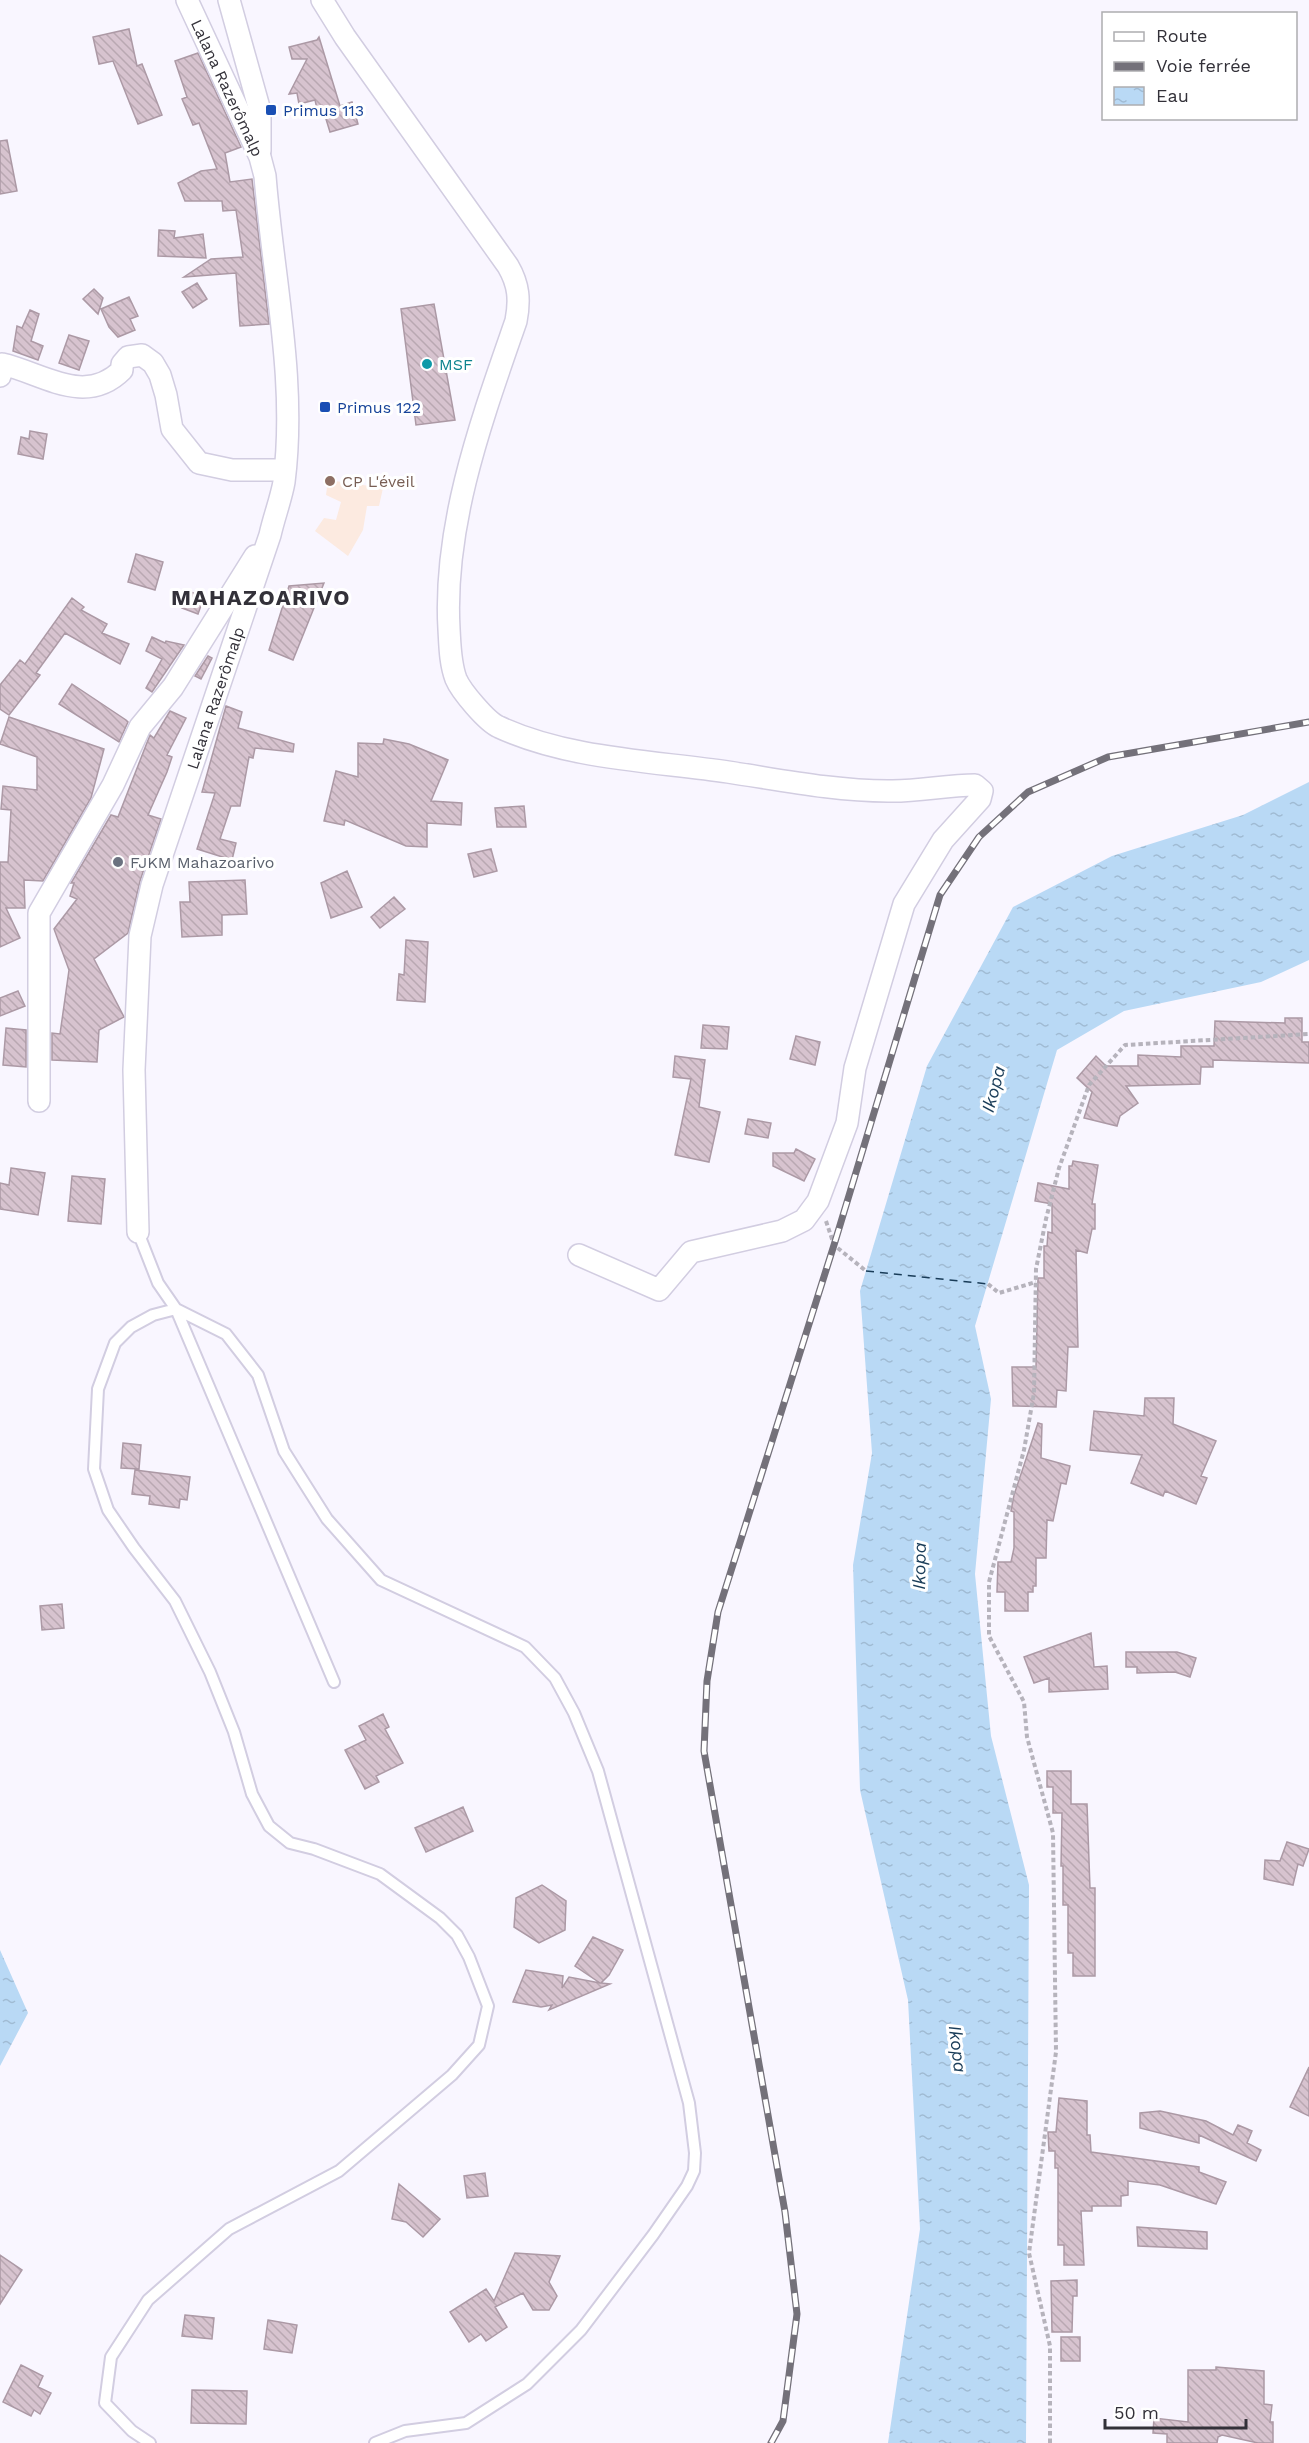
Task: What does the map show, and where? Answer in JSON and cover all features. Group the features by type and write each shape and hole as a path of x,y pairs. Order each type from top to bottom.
{"street":[{"name":"Lalana Razerômalp","path":"138,1232 134,1070 140,936 152,885 270,535 284,470 288,422 287,366 265,177 260,157 187,0"},
{"path":"229,0 260,111 260,157"},
{"path":"322,0 345,37 508,266 517,282 519,303 516,321 466,479 454,536 448,603 451,664 457,681 476,705 496,726 525,737 610,758 887,791 956,785 975,785 982,791 980,800 943,840 904,904 855,1068 847,1123 819,1201 804,1220 782,1231 691,1252 658,1290 579,1255"},
{"path":"0,376 2,364 68,386 84,388 99,385 114,378 128,357 142,355 153,363 160,375 172,429 199,463 232,470 284,470"},
{"path":"39,1101 39,913 113,785 140,727 173,687 270,535"}],"lane":[{"path":"138,1232 158,1282 176,1309 334,1682"},
{"path":"150,2443 132,2431 105,2403 111,2357 148,2300 229,2229 339,2171 452,2075 479,2045 488,2006 469,1956 457,1935 440,1918 380,1874 314,1848 290,1844 270,1826 252,1794 234,1732 210,1672 175,1600 134,1548 108,1510 94,1469 98,1389 115,1343 131,1327 153,1315 176,1309 226,1334 258,1375 284,1451 327,1520 381,1580 525,1647 555,1678 574,1713 598,1771 689,2103 695,2153 690,2178 653,2235 581,2330 527,2384 466,2423 405,2431 375,2443"}],"path":[{"path":"1050,2443 1050,2346 1029,2253 1056,2052 1053,1833 1027,1737 1024,1702 989,1636 989,1582 1024,1450 1034,1393 1036,1282 1046,1219 1059,1168 1089,1085 1125,1045 1309,1034"},
{"path":"819,1201 834,1245 866,1271"},
{"path":"988,1284 999,1293 1036,1282"}],"shaded area":[{"path":"328,480 383,488 379,506 367,506 363,530 348,556 315,531 324,518 336,520 341,502 326,495"}],"water":[{"name":"Ikopa","path":"1309,782 1309,960 1261,982 1124,1011 1057,1050 975,1326 991,1399 975,1574 991,1736 1029,1885 1026,2443 888,2443 920,2229 908,2000 860,1790 853,1565 872,1453 860,1291 927,1066 1013,907 1112,856 1243,815"},
{"path":"0,1950 28,2013 0,2066"}],"building":[{"path":"129,29 137,66 142,64 162,115 138,124 113,61 99,64 93,37"},
{"path":"319,37 340,106 352,102 358,124 330,132 322,106 318,113 315,100 299,104 297,93 289,94 307,59 292,59 289,47 317,40"},
{"path":"198,53 241,147 225,153 230,182 252,179 269,324 240,326 236,273 184,277 211,259 243,257 236,210 223,211 222,201 185,201 178,183 201,171 217,169 199,123 193,125 182,99 187,97 175,61"},
{"path":"7,140 17,191 0,194 0,141"},
{"path":"159,230 175,231 174,238 203,234 206,258 158,256"},
{"path":"197,283 207,299 193,308 182,292"},
{"path":"94,289 103,298 98,314 83,299"},
{"path":"129,297 138,316 130,319 135,330 118,337 109,327 101,309"},
{"name":"MSF","path":"434,304 455,420 416,425 401,309"},
{"path":"30,310 39,314 31,341 43,346 38,360 13,351 17,326 22,328"},
{"path":"69,335 89,341 79,370 59,363"},
{"path":"30,431 47,434 43,459 18,454 21,437 29,439"},
{"path":"136,554 163,562 155,590 128,582"},
{"path":"324,583 293,660 269,650 289,586"},
{"path":"188,591 204,597 198,614 182,608"},
{"path":"72,598 84,607 81,610 107,624 102,633 129,644 120,664 65,633 36,673 40,675 9,715 0,709 0,685 20,660 25,664"},
{"path":"152,637 165,643 166,641 184,645 152,692 146,688 162,659 146,651"},
{"path":"208,656 212,658 201,679 195,676"},
{"path":"72,684 128,722 119,742 59,704"},
{"path":"226,706 242,712 238,728 294,744 293,752 255,748 253,758 249,757 240,806 231,806 220,839 236,843 232,860 197,849 215,793 202,792"},
{"path":"170,711 186,718 167,755 172,757 148,815 161,819 140,881 128,933 94,959 124,1017 99,1030 97,1062 52,1060 52,1033 60,1034 69,970 54,929 77,899 70,896 74,883 71,883 111,815 118,817 150,735 154,738"},
{"path":"9,717 104,749 91,798 43,881 24,880 25,908 6,908 20,938 0,947 0,862 8,862 11,810 1,809 3,786 37,790 37,757 0,744"},
{"path":"384,739 409,744 448,760 431,801 462,803 461,825 427,823 427,847 406,846 345,820 344,825 324,821 336,771 358,777 358,743 383,744"},
{"path":"524,806 526,827 497,827 495,808"},
{"path":"491,849 497,871 474,877 468,854"},
{"path":"347,871 362,907 331,918 321,883"},
{"path":"245,880 247,914 222,915 222,935 182,937 180,902 190,902 189,882"},
{"path":"394,897 405,909 380,928 371,917"},
{"path":"406,940 428,942 425,1002 397,1000 399,974 404,975"},
{"path":"18,991 25,1006 0,1016 0,998"},
{"path":"1285,1018 1302,1018 1302,1042 1309,1042 1309,1063 1213,1060 1213,1067 1201,1067 1200,1084 1126,1086 1138,1103 1120,1116 1117,1126 1084,1118 1092,1092 1077,1078 1096,1056 1106,1066 1138,1066 1138,1055 1181,1057 1181,1046 1214,1046 1215,1021 1285,1023"},
{"path":"703,1025 729,1027 727,1049 701,1048"},
{"path":"6,1028 26,1030 26,1067 3,1065"},
{"path":"796,1036 820,1042 815,1065 790,1059"},
{"path":"675,1056 705,1060 699,1107 720,1112 709,1162 675,1155 691,1079 673,1077"},
{"path":"748,1119 771,1123 768,1138 745,1134"},
{"path":"796,1149 815,1159 804,1181 773,1166 773,1153 794,1153"},
{"path":"1073,1161 1098,1165 1092,1204 1095,1204 1095,1229 1092,1229 1087,1253 1076,1250 1078,1347 1068,1347 1066,1391 1057,1390 1056,1407 1013,1406 1012,1367 1036,1367 1038,1278 1044,1278 1044,1246 1047,1246 1048,1232 1052,1233 1052,1204 1035,1201 1038,1183 1069,1189 1069,1166 1072,1166"},
{"path":"11,1168 45,1173 38,1215 0,1209 0,1183 9,1185"},
{"path":"72,1176 105,1179 101,1224 68,1221"},
{"path":"1145,1398 1174,1398 1173,1424 1216,1441 1201,1476 1207,1478 1196,1504 1165,1491 1163,1496 1131,1483 1142,1455 1090,1450 1094,1411 1144,1416"},
{"path":"1038,1423 1042,1424 1041,1458 1070,1466 1066,1484 1061,1483 1053,1521 1047,1520 1046,1558 1036,1558 1036,1586 1033,1586 1033,1592 1028,1592 1028,1611 1005,1611 1005,1592 997,1592 998,1562 1011,1562 1014,1548 1014,1512 1011,1511 1014,1495"},
{"path":"123,1443 141,1445 139,1469 121,1468"},
{"path":"135,1470 190,1477 187,1500 180,1499 179,1508 149,1504 150,1496 132,1494"},
{"path":"62,1604 64,1628 42,1630 40,1606"},
{"path":"1091,1633 1094,1667 1107,1666 1108,1689 1049,1692 1049,1678 1034,1683 1024,1657"},
{"path":"1126,1652 1177,1652 1196,1658 1190,1677 1175,1672 1137,1673 1137,1667 1126,1667"},
{"path":"383,1714 389,1727 385,1729 403,1763 376,1776 379,1782 365,1789 345,1750 366,1740 359,1726"},
{"path":"1047,1771 1071,1771 1071,1804 1087,1804 1090,1888 1095,1888 1095,1976 1073,1976 1073,1953 1068,1953 1068,1905 1063,1905 1062,1813 1053,1813 1053,1787 1047,1787"},
{"path":"463,1807 473,1831 426,1852 415,1828"},
{"path":"1287,1842 1309,1849 1303,1866 1298,1864 1293,1885 1264,1879 1265,1860 1280,1861"},
{"path":"542,1885 566,1901 565,1930 539,1943 514,1927 516,1898"},
{"path":"593,1937 623,1950 609,1975 601,1983 610,1984 549,2010 552,2005 541,2007 513,2002 526,1970 563,1976 562,1988 569,1977 600,1983 575,1966"},
{"path":"1309,2067 1309,2116 1290,2107"},
{"path":"1059,2098 1087,2101 1087,2135 1090,2135 1091,2152 1199,2167 1199,2172 1226,2182 1216,2204 1160,2185 1128,2181 1128,2195 1121,2196 1121,2206 1092,2206 1092,2211 1081,2211 1084,2265 1064,2265 1064,2245 1058,2245 1058,2168 1055,2168 1055,2151 1049,2151 1048,2132 1056,2132"},
{"path":"1160,2111 1206,2121 1233,2135 1238,2125 1252,2131 1247,2143 1261,2150 1256,2161 1199,2135 1199,2143 1140,2128 1140,2113"},
{"path":"485,2173 488,2196 467,2198 464,2176"},
{"path":"399,2184 440,2219 423,2237 406,2222 392,2219"},
{"path":"1137,2227 1207,2232 1207,2249 1138,2246"},
{"path":"515,2253 560,2256 549,2282 557,2296 549,2310 533,2310 523,2293 495,2307 507,2327 486,2341 481,2334 469,2342 450,2312 486,2289 494,2301"},
{"path":"0,2255 22,2270 0,2304"},
{"path":"1077,2280 1077,2296 1073,2296 1072,2332 1052,2332 1051,2281"},
{"path":"185,2315 214,2318 212,2339 182,2336"},
{"path":"268,2320 297,2325 292,2353 264,2349"},
{"path":"1061,2337 1080,2337 1080,2361 1061,2361"},
{"path":"21,2365 43,2376 38,2387 51,2393 40,2414 34,2410 31,2416 3,2402"},
{"path":"1216,2367 1264,2371 1264,2404 1272,2405 1270,2422 1273,2422 1273,2443 1258,2443 1222,2435 1218,2437 1217,2443 1167,2443 1167,2434 1153,2433 1154,2418 1188,2422 1188,2370 1216,2370"},
{"path":"192,2390 247,2391 246,2424 191,2423"}],"ferry route":[{"path":"866,1271 988,1284"}],"railway":[{"path":"771,2443 783,2421 797,2314 785,2212 704,1751 707,1681 718,1612 834,1245 940,895 979,837 1028,792 1108,757 1309,722"}],"place":[{"name":"Primus 113","path":"271,110"},
{"name":"MSF","path":"427,364"},
{"name":"Primus 122","path":"325,407"},
{"name":"CP L'éveil","path":"330,481"},
{"name":"FJKM Mahazoarivo","path":"118,862"}],"district":[{"name":"MAHAZOARIVO","path":"261,597"}]}
